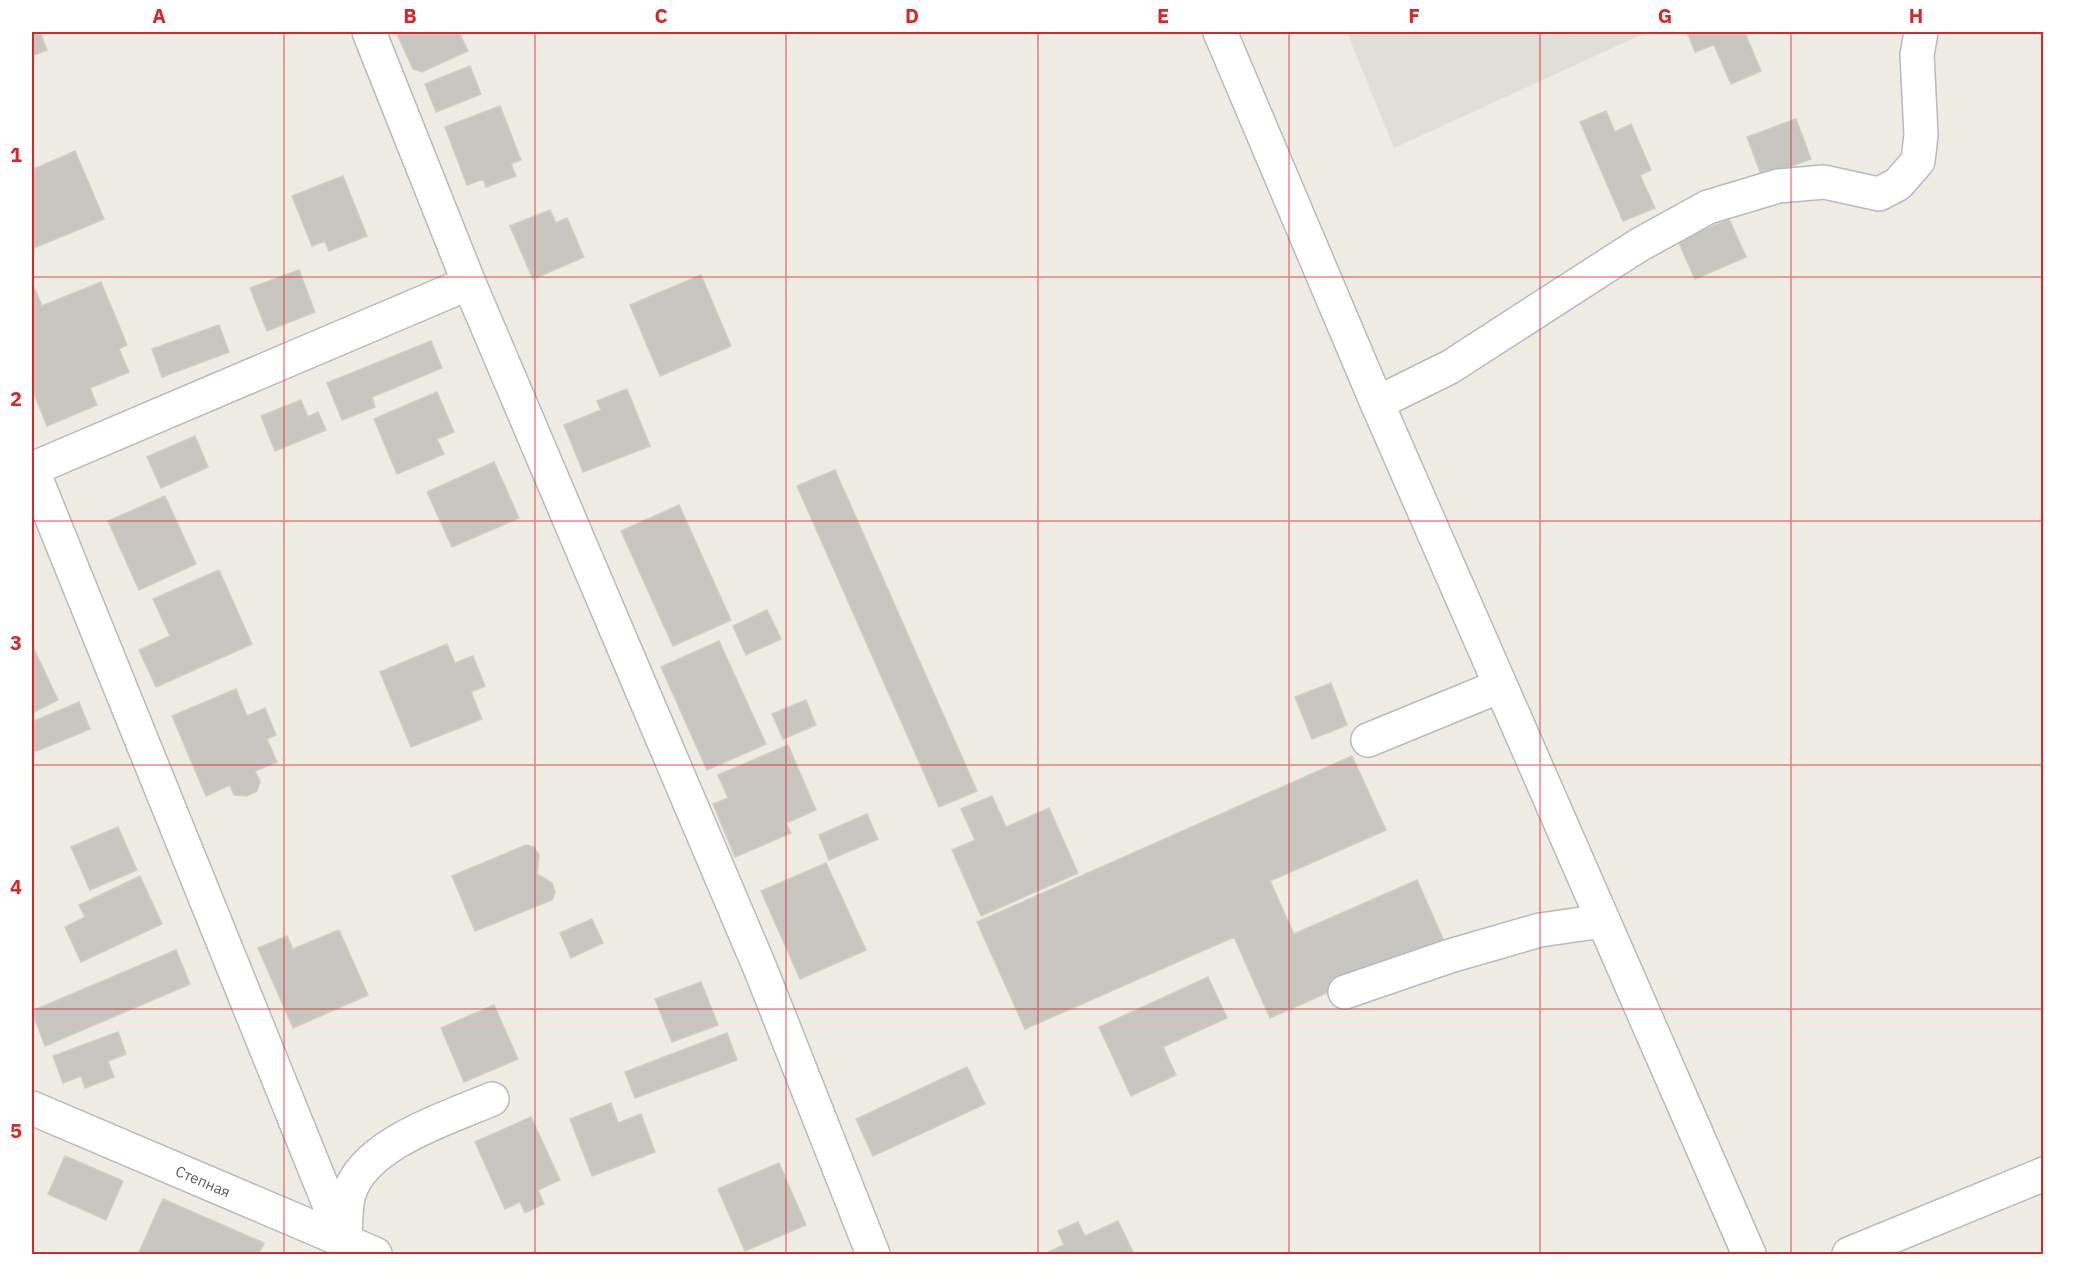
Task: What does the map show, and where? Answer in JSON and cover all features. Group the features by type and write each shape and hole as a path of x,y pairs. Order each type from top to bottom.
{"street":[{"path":"369,32 469,283 760,968 873,1254"},
{"path":"1220,32 1377,403 1749,1254"},
{"path":"1377,403 1450,367 1639,245 1708,207 1778,186 1824,182 1879,194 1898,184 1918,161 1920,135 1917,55 1921,32"},
{"path":"344,1240 32,469 469,283"},
{"path":"1368,740 1500,686"},
{"path":"1346,992 1450,956 1540,930 1603,921"},
{"path":"344,1240 349,1194 363,1170 397,1140 492,1099"},
{"name":"Степная","path":"32,1108 375,1254"},
{"path":"1849,1254 2043,1174"}],"shaded area":[{"path":"1347,32 1647,32 1394,148"}],"building":[{"path":"32,32 40,32 47,50 32,56"},
{"path":"401,32 459,32 468,51 422,72 413,69 397,34"},
{"path":"1687,32 1749,32 1745,33 1761,71 1731,84 1714,45 1695,52"},
{"path":"470,66 481,94 436,112 425,84"},
{"path":"500,106 521,160 511,164 516,176 486,187 483,179 467,185 445,127"},
{"path":"1606,111 1615,132 1631,124 1651,170 1640,175 1655,208 1623,221 1580,122"},
{"path":"1796,119 1811,159 1762,177 1747,137"},
{"path":"75,151 104,219 34,248 32,241 32,170"},
{"path":"343,176 367,236 329,251 325,241 312,246 292,196"},
{"path":"550,210 556,223 567,218 584,257 533,279 510,226"},
{"path":"1729,219 1746,257 1695,279 1678,241"},
{"path":"299,270 315,312 267,331 250,288"},
{"path":"701,275 731,346 660,376 630,305"},
{"path":"101,282 127,345 119,349 129,372 90,388 97,405 47,426 32,389 32,288 34,287 42,306"},
{"path":"219,325 229,352 162,377 152,349"},
{"path":"431,341 442,368 372,397 375,407 342,420 327,383"},
{"path":"627,389 650,446 583,472 564,425 601,410 597,401"},
{"path":"437,392 454,432 437,439 444,454 397,474 374,419"},
{"path":"301,400 308,417 318,412 326,430 275,451 261,416"},
{"path":"195,436 208,467 161,488 147,457"},
{"path":"494,462 519,518 452,547 427,492"},
{"path":"835,470 977,791 939,807 797,486"},
{"path":"165,496 196,564 139,590 108,521"},
{"path":"679,505 731,620 673,646 621,531"},
{"path":"219,570 252,644 156,687 139,650 170,636 153,599"},
{"path":"767,610 781,639 746,655 733,626"},
{"path":"719,641 766,744 707,770 661,667"},
{"path":"447,644 455,663 473,656 485,686 471,692 482,719 411,747 380,672"},
{"path":"34,649 58,700 32,713 32,650"},
{"path":"1331,683 1347,725 1312,739 1295,697"},
{"path":"236,689 247,716 265,708 276,735 267,739 277,762 255,771 260,781 257,791 247,796 234,795 230,785 206,796 172,716"},
{"path":"806,700 816,725 783,739 772,714"},
{"path":"79,702 90,729 32,753 32,722"},
{"path":"788,745 816,810 786,823 791,833 735,857 713,804 728,798 718,775"},
{"path":"1352,756 1386,830 1270,881 1294,934 1417,880 1444,941 1270,1018 1234,937 1025,1029 977,922"},
{"path":"992,796 1006,827 1049,808 1078,873 981,916 952,850 975,840 961,809"},
{"path":"867,814 878,839 829,860 819,835"},
{"path":"118,827 137,870 90,890 71,847"},
{"path":"526,845 534,847 539,855 537,874 552,883 555,892 552,900 475,931 452,876"},
{"path":"826,863 866,950 800,979 761,891"},
{"path":"140,876 162,924 81,962 65,927 85,917 79,905"},
{"path":"592,919 603,943 571,958 560,933"},
{"path":"339,930 368,995 293,1028 258,948 287,936 293,949"},
{"path":"176,950 190,984 45,1046 32,1011"},
{"path":"1208,977 1227,1018 1163,1047 1176,1075 1131,1096 1099,1027"},
{"path":"701,982 718,1025 672,1042 655,999"},
{"path":"494,1005 518,1059 464,1082 441,1028"},
{"path":"118,1032 126,1054 108,1061 114,1077 85,1088 81,1076 63,1083 53,1056"},
{"path":"727,1033 737,1060 635,1098 625,1072"},
{"path":"967,1067 985,1104 873,1156 856,1119"},
{"path":"611,1103 618,1123 641,1114 655,1152 592,1176 570,1119"},
{"path":"531,1117 560,1180 538,1190 544,1204 525,1213 520,1202 505,1209 475,1142"},
{"path":"65,1156 123,1181 106,1220 48,1194"},
{"path":"779,1163 806,1225 745,1251 718,1189"},
{"path":"163,1199 264,1243 259,1254 138,1254"},
{"path":"1118,1221 1134,1254 1044,1254 1064,1245 1058,1231 1078,1222 1085,1236"}]}
